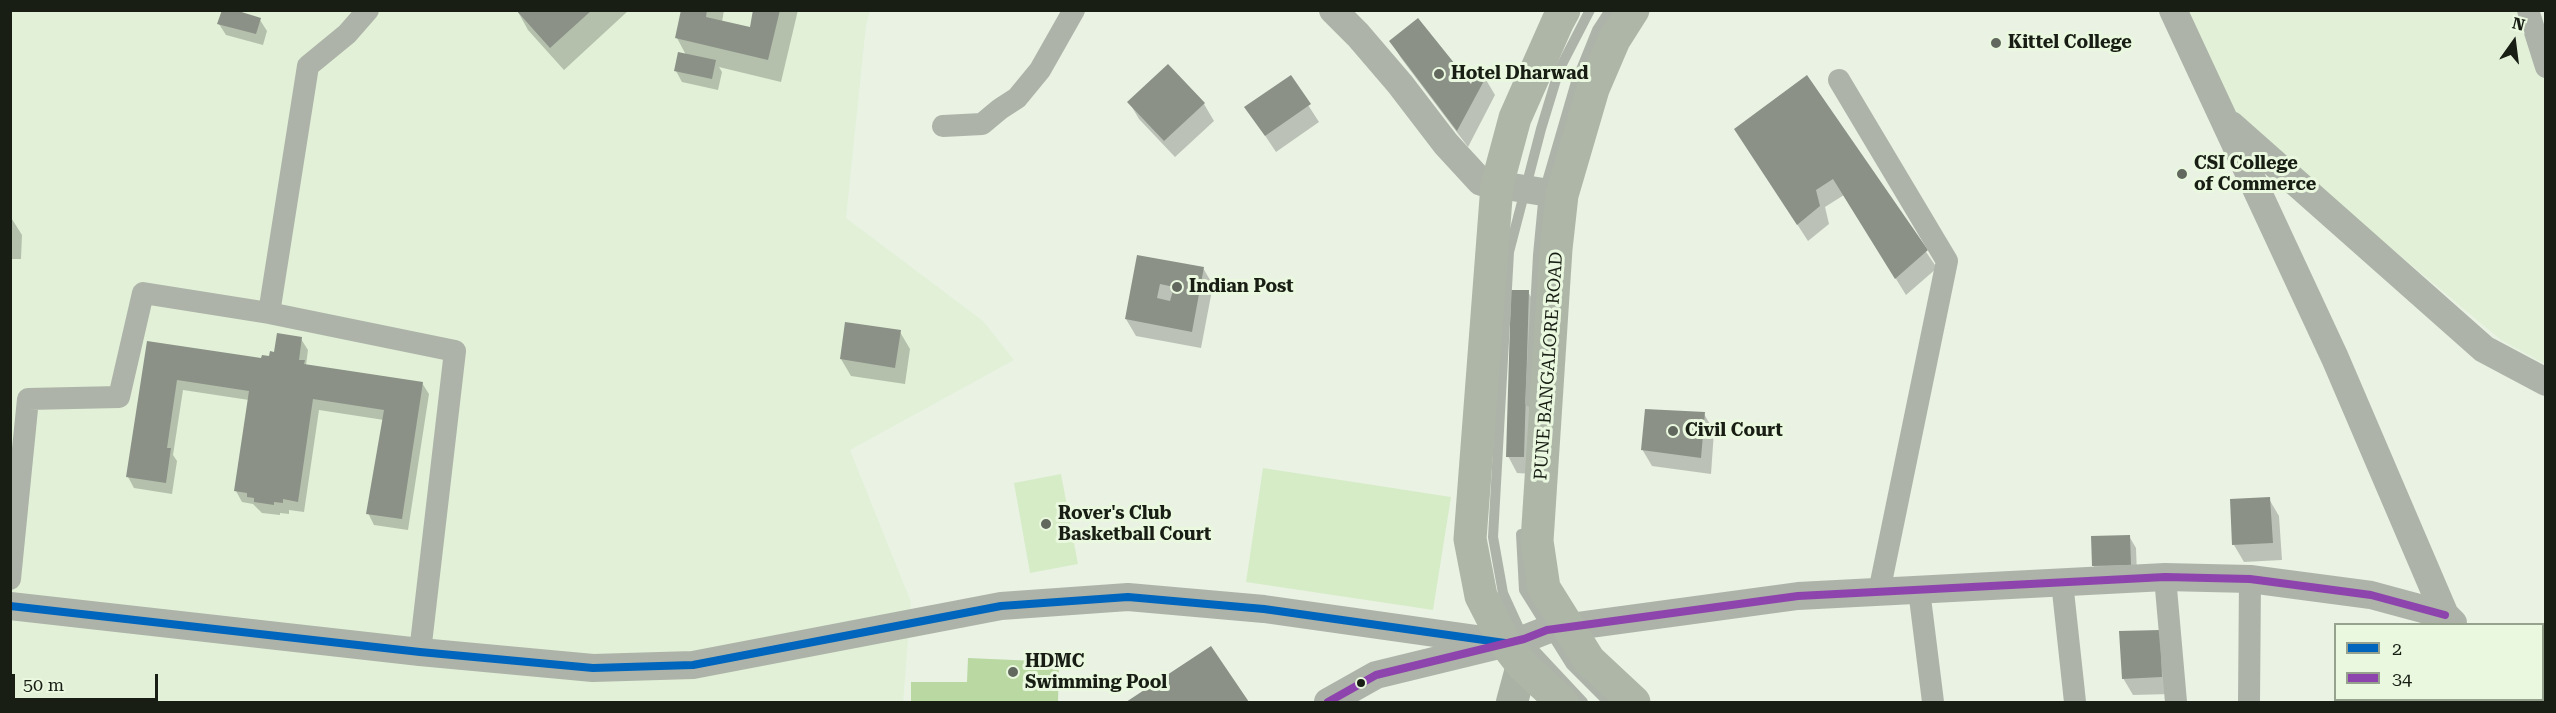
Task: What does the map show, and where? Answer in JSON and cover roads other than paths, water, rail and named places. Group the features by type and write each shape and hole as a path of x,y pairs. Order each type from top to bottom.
{"main road":[{"name":"PUNE BANGALORE ROAD","path":"1562,702 1533,641 1544,588 1537,542 1556,249 1532,190 1515,118 1564,10"},
{"name":"PUNE BANGALORE ROAD","path":"1633,10 1614,40 1593,89 1532,190 1470,539 1481,596 1533,641 1589,660 1634,702"},
{"path":"1512,702 1533,641"}],"street":[{"path":"269,313 308,66 347,34 368,10"},
{"path":"943,126 982,124 1017,98 1040,70 1074,10"},
{"path":"1333,10 1365,43 1446,144 1481,182 1532,190"},
{"path":"2173,10 2335,358 2449,620"},
{"path":"2528,10 2546,67"},
{"path":"1839,80 1947,261 1879,592"},
{"path":"2223,117 2484,349 2546,382"},
{"path":"10,579 28,399 119,397 142,293 269,313 455,351 420,652"},
{"path":"1328,702 1376,675 1533,641 1798,596 2165,577 2250,579 2371,596 2449,620"},
{"path":"2165,577 2176,702"},
{"path":"2249,702 2250,579"},
{"path":"2062,582 2075,702"},
{"path":"1919,590 1933,702"},
{"path":"10,606 420,652 593,668 693,665 1002,606 1128,597 1264,609 1533,641"}],"lane":[{"path":"1529,419 1538,255 1532,190 1559,70 1590,10"},
{"path":"1532,190 1597,30 1610,10"},
{"path":"1522,520 1524,590 1533,641 1583,702"},
{"path":"1533,641 1571,665 1608,702"}],"place":[{"name":"Kittel College","path":"1996,43"},
{"name":"Hotel Dharwad","path":"1439,74"},
{"name":"CSI College of Commerce","path":"2182,174"},
{"name":"Indian Post","path":"1177,287"},
{"name":"Civil Court","path":"1673,431"},
{"name":"Rover's Club Basketball Court","path":"1046,524"},
{"name":"HDMC Swimming Pool","path":"1013,672"}]}
